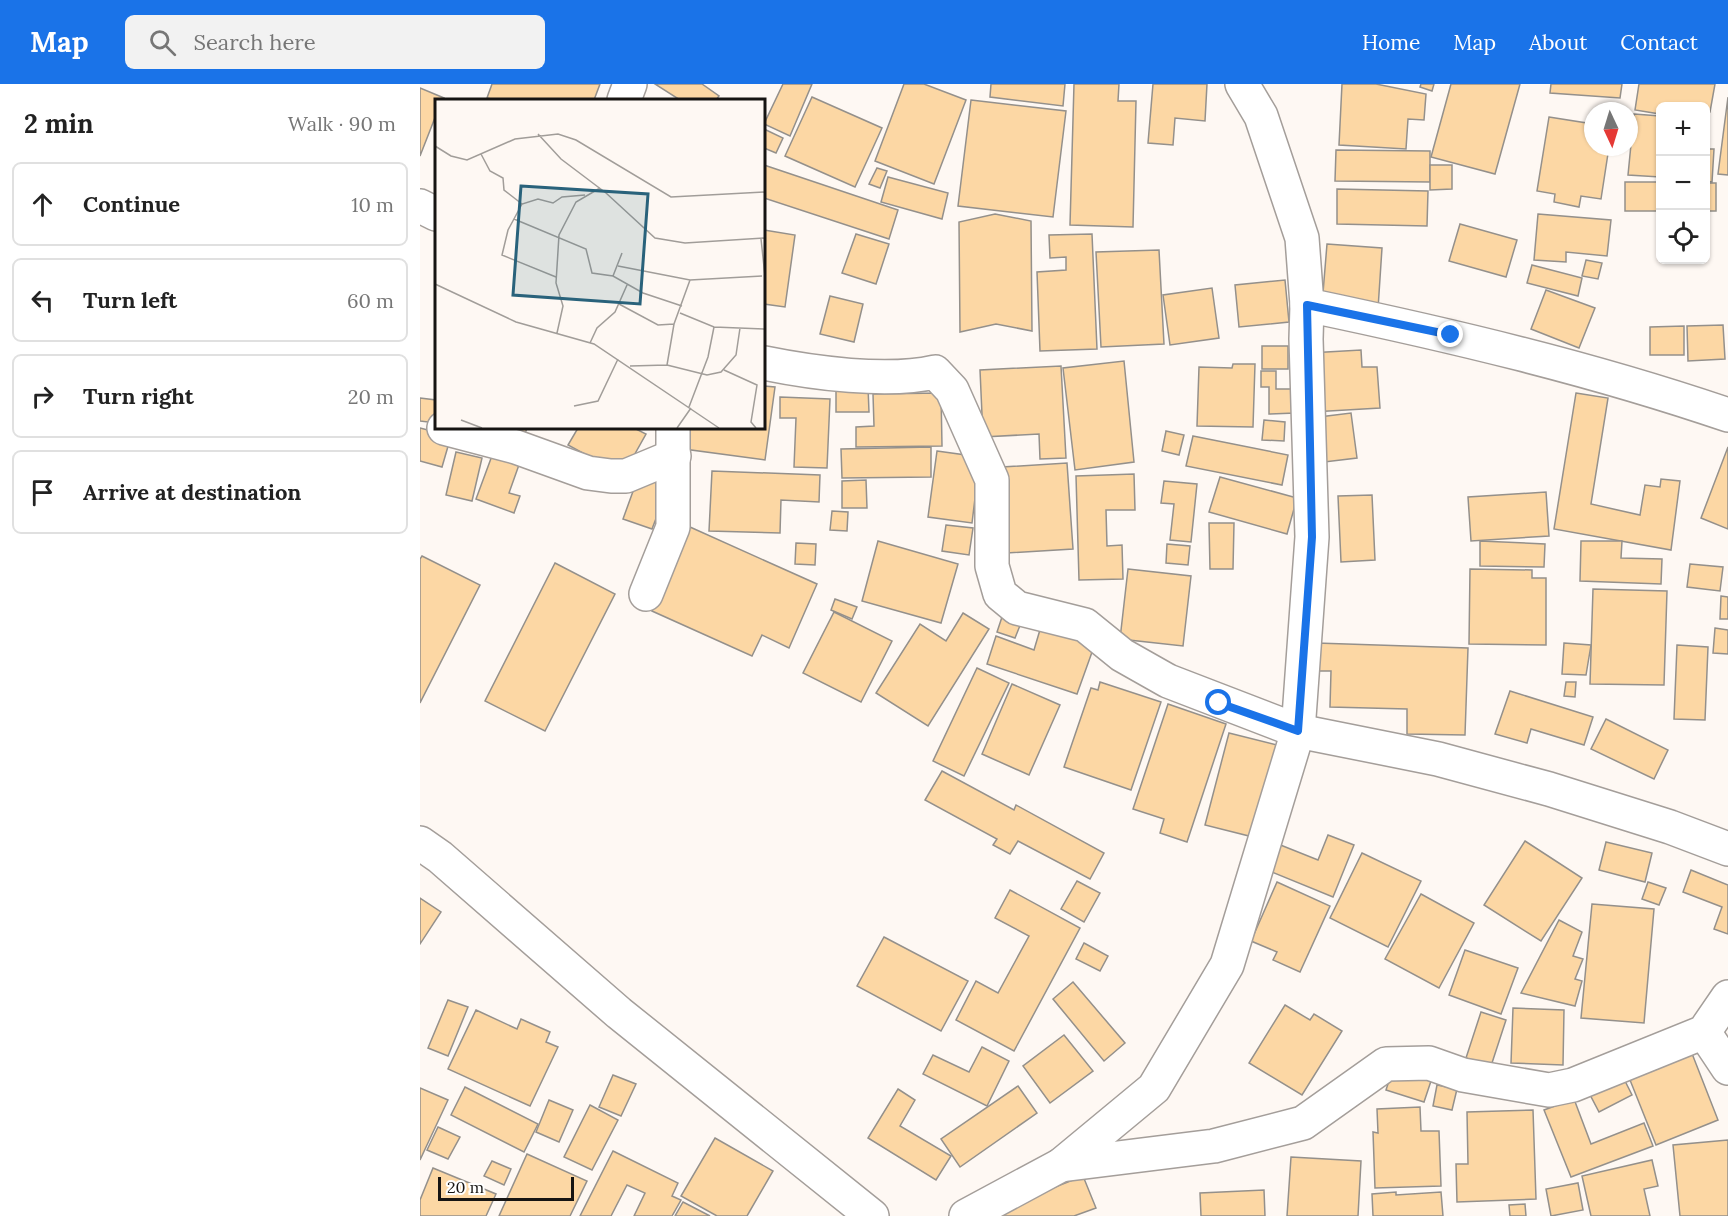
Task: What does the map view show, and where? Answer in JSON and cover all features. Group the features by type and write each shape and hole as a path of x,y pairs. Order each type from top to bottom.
{"street":[{"path":"624,99 630,84"},
{"path":"966,1216 1062,1165 1154,1088 1221,974 1263,851 1298,731 1312,537 1307,305 1302,238 1261,116 1242,84"},
{"path":"420,206 435,214"},
{"path":"1307,305 1534,356 1639,385 1728,415"},
{"path":"765,363 800,370 912,377 935,372 952,390 993,480 993,566 1000,594 1017,608 1086,625 1122,656 1168,681 1298,731 1438,759 1549,789 1670,827 1728,849"},
{"path":"420,422 435,426"},
{"path":"448,429 516,447 588,473 611,476 626,476 674,442"},
{"path":"646,594 673,527 674,442"},
{"path":"420,843 440,857 618,1013 872,1216"},
{"path":"1062,1165 1214,1146 1303,1123 1386,1064 1429,1063 1463,1075 1549,1090 1573,1084 1704,1032 1728,997"},
{"path":"1704,1032 1728,1068"}],"building":[{"path":"492,84 600,84 594,99 487,98"},
{"path":"655,84 702,84 719,96 717,99 678,99"},
{"path":"783,84 812,84 790,136 765,124"},
{"path":"904,84 924,84 966,100 934,184 875,161"},
{"path":"991,84 1065,84 1063,106 990,97"},
{"path":"1074,84 1119,84 1118,101 1136,101 1133,227 1070,225"},
{"path":"1153,84 1207,84 1205,121 1175,118 1173,145 1148,143"},
{"path":"1342,84 1376,84 1426,94 1424,120 1408,119 1406,149 1339,145"},
{"path":"1421,84 1434,84 1432,91 1420,87"},
{"path":"1451,84 1520,84 1495,174 1431,157"},
{"path":"1551,84 1622,84 1620,98 1550,93"},
{"path":"1639,84 1715,84 1710,112 1710,102 1656,102 1656,113 1638,110 1636,102"},
{"path":"420,88 444,98 435,99 435,118 420,156"},
{"path":"812,97 882,128 855,187 785,156"},
{"path":"1728,97 1728,175 1718,174"},
{"path":"971,100 1066,111 1053,217 958,206"},
{"path":"1638,114 1656,116 1656,177 1628,175 1630,156 1638,156"},
{"path":"1549,117 1584,123 1584,156 1608,156 1601,199 1581,196 1579,207 1554,202 1555,194 1537,191"},
{"path":"765,129 783,138 776,153 765,148"},
{"path":"1710,149 1714,149 1712,182 1710,182"},
{"path":"1336,150 1430,151 1430,182 1335,181"},
{"path":"765,165 898,210 889,239 765,198"},
{"path":"1430,165 1452,165 1452,189 1430,190"},
{"path":"877,168 887,171 880,188 869,184"},
{"path":"888,177 948,193 942,219 881,202"},
{"path":"1625,182 1656,182 1656,211 1625,211"},
{"path":"1710,183 1716,183 1716,211 1710,211"},
{"path":"1337,189 1428,191 1427,226 1337,224"},
{"path":"995,214 1031,221 1032,331 996,324 960,332 959,222"},
{"path":"1538,214 1611,220 1607,256 1566,252 1566,262 1534,260"},
{"path":"1460,224 1517,240 1506,277 1449,261"},
{"path":"765,230 795,235 785,307 765,304"},
{"path":"856,234 889,244 876,284 842,273"},
{"path":"1092,234 1097,349 1040,351 1037,272 1066,270 1066,257 1050,258 1049,235"},
{"path":"1327,244 1382,248 1378,309 1322,305"},
{"path":"1159,250 1164,344 1101,347 1096,252"},
{"path":"1586,260 1602,263 1598,279 1582,276"},
{"path":"1532,265 1582,278 1578,296 1527,283"},
{"path":"1285,280 1289,322 1239,327 1235,285"},
{"path":"1212,288 1219,338 1170,345 1163,295"},
{"path":"1546,290 1595,308 1579,348 1531,329"},
{"path":"830,296 863,304 854,342 820,334"},
{"path":"1723,325 1725,359 1688,361 1687,326"},
{"path":"1684,326 1684,355 1650,355 1650,327"},
{"path":"1262,346 1288,346 1288,369 1262,369"},
{"path":"1361,350 1362,367 1377,367 1380,408 1312,412 1309,353"},
{"path":"1124,361 1134,462 1075,470 1063,368"},
{"path":"1233,364 1255,364 1253,427 1197,426 1199,367 1232,368"},
{"path":"1061,366 1066,458 1040,459 1039,434 983,437 980,370"},
{"path":"1261,371 1276,371 1276,389 1295,389 1295,413 1269,414 1269,387 1261,387"},
{"path":"765,386 775,387 765,460 684,449 687,429 765,429"},
{"path":"836,387 868,387 869,412 836,412"},
{"path":"941,393 942,446 856,447 856,427 874,426 873,394"},
{"path":"1576,393 1608,398 1591,504 1640,515 1645,485 1660,487 1661,479 1680,481 1671,550 1554,529"},
{"path":"780,397 830,399 827,468 794,467 796,418 780,418"},
{"path":"420,398 435,400 435,423 420,421"},
{"path":"1351,413 1357,458 1316,463 1311,418"},
{"path":"1264,420 1285,422 1284,441 1262,440"},
{"path":"420,428 451,436 442,467 420,461"},
{"path":"495,429 527,429 523,439"},
{"path":"577,429 636,429 646,434 623,475 568,445"},
{"path":"1166,431 1184,435 1179,455 1162,451"},
{"path":"1193,436 1288,455 1282,485 1186,466"},
{"path":"931,447 931,477 842,478 841,449"},
{"path":"1728,447 1728,529 1701,518"},
{"path":"937,451 980,457 972,523 928,517"},
{"path":"456,452 482,458 472,501 446,495"},
{"path":"493,453 520,462 509,493 520,496 514,513 476,499"},
{"path":"1067,463 1073,549 1007,553 1002,467"},
{"path":"712,471 820,475 819,502 781,500 780,533 709,531"},
{"path":"640,472 670,482 652,529 623,519"},
{"path":"1134,474 1135,510 1106,510 1107,546 1122,545 1123,579 1079,580 1076,476"},
{"path":"1220,477 1297,498 1287,534 1209,512"},
{"path":"866,480 867,508 842,508 842,481"},
{"path":"1164,481 1197,484 1191,542 1170,540 1174,504 1161,503"},
{"path":"1546,492 1549,536 1471,541 1468,497"},
{"path":"1372,495 1375,560 1341,562 1338,496"},
{"path":"832,511 848,512 847,531 830,530"},
{"path":"1209,523 1234,523 1233,569 1210,569"},
{"path":"946,525 973,528 969,555 942,551"},
{"path":"690,527 817,584 789,648 762,635 752,656 652,611"},
{"path":"878,541 958,564 941,623 862,601"},
{"path":"1480,541 1545,544 1544,567 1480,566"},
{"path":"1581,541 1622,541 1621,558 1662,559 1661,584 1580,581"},
{"path":"796,543 816,544 815,565 795,564"},
{"path":"1167,544 1190,546 1188,565 1166,563"},
{"path":"422,556 480,585 420,703 420,559"},
{"path":"555,563 615,594 545,731 485,701"},
{"path":"1690,564 1723,567 1720,591 1687,587"},
{"path":"1128,569 1191,576 1183,646 1120,639"},
{"path":"1470,569 1532,570 1532,578 1546,578 1546,645 1469,644"},
{"path":"1593,589 1667,591 1664,685 1590,684"},
{"path":"1721,596 1728,597 1728,619 1720,619"},
{"path":"835,599 857,607 852,619 831,610"},
{"path":"834,612 892,641 861,702 803,673"},
{"path":"963,613 989,629 928,726 876,693 920,624 946,641"},
{"path":"1002,617 1021,623 1015,638 997,632"},
{"path":"1042,623 1096,641 1077,694 987,664 996,636 1034,650"},
{"path":"1715,628 1728,630 1728,654 1713,653"},
{"path":"1316,643 1468,648 1465,735 1407,734 1407,709 1330,707 1331,671 1315,671"},
{"path":"1564,643 1591,645 1586,675 1562,674"},
{"path":"1677,645 1708,647 1705,720 1674,719"},
{"path":"977,668 1009,683 964,776 933,761"},
{"path":"1100,682 1161,702 1131,790 1064,767 1091,688 1098,690"},
{"path":"1566,682 1576,682 1575,697 1564,696"},
{"path":"1012,684 1060,705 1029,775 982,754"},
{"path":"1510,691 1593,717 1584,745 1531,729 1527,743 1495,734"},
{"path":"1168,704 1226,724 1187,842 1160,833 1164,819 1133,809"},
{"path":"1606,719 1668,750 1654,779 1591,749"},
{"path":"1229,733 1281,746 1257,838 1205,825"},
{"path":"942,771 1014,810 1016,805 1104,853 1090,879 1018,841 1010,854 993,845 997,839 925,800"},
{"path":"1328,835 1354,845 1333,897 1267,870 1278,844 1318,860"},
{"path":"1525,841 1582,878 1541,941 1484,905"},
{"path":"1606,842 1652,853 1645,882 1599,870"},
{"path":"1362,853 1421,881 1388,947 1330,918"},
{"path":"1691,870 1728,885 1728,934 1714,929 1722,907 1683,892"},
{"path":"1077,881 1100,893 1084,922 1061,909"},
{"path":"1277,882 1330,906 1300,972 1273,960 1277,952 1251,941"},
{"path":"1648,882 1666,888 1659,905 1642,899"},
{"path":"1010,890 1080,928 1014,1051 956,1020 976,981 998,993 1029,936 995,918"},
{"path":"1421,894 1474,923 1439,988 1385,959"},
{"path":"420,898 441,912 420,944"},
{"path":"1592,904 1654,909 1644,1023 1581,1018"},
{"path":"1559,920 1582,932 1573,956 1583,959 1575,979 1582,981 1575,1006 1521,993"},
{"path":"884,937 968,981 941,1031 857,986"},
{"path":"1084,943 1108,956 1100,971 1076,959"},
{"path":"1465,950 1518,968 1501,1014 1449,995"},
{"path":"1073,982 1125,1043 1104,1061 1053,999"},
{"path":"448,1000 468,1007 448,1056 428,1048"},
{"path":"1285,1005 1310,1020 1314,1014 1342,1031 1302,1095 1249,1063"},
{"path":"1513,1008 1564,1010 1563,1065 1511,1063"},
{"path":"476,1010 517,1029 521,1019 550,1032 546,1042 558,1047 530,1106 448,1069"},
{"path":"1481,1012 1506,1020 1491,1066 1466,1058"},
{"path":"1064,1035 1093,1071 1050,1103 1023,1066"},
{"path":"982,1047 1009,1061 987,1106 923,1074 933,1055 969,1072"},
{"path":"1691,1051 1718,1120 1656,1145 1628,1075"},
{"path":"1393,1068 1431,1081 1424,1102 1386,1090"},
{"path":"1620,1071 1632,1095 1599,1112 1586,1087"},
{"path":"613,1075 636,1084 621,1116 599,1107"},
{"path":"1437,1085 1457,1089 1452,1110 1433,1106"},
{"path":"1018,1086 1037,1113 960,1167 941,1139"},
{"path":"465,1087 538,1124 524,1152 451,1115"},
{"path":"420,1088 448,1100 420,1160"},
{"path":"898,1089 915,1100 900,1126 951,1156 936,1180 868,1138"},
{"path":"1574,1099 1591,1144 1644,1123 1653,1146 1571,1177 1544,1110"},
{"path":"549,1100 573,1110 559,1142 536,1132"},
{"path":"590,1105 618,1120 592,1170 564,1157"},
{"path":"1420,1107 1421,1131 1439,1131 1441,1186 1375,1188 1373,1132 1378,1133 1377,1109"},
{"path":"1533,1110 1536,1199 1457,1202 1456,1164 1468,1164 1467,1112"},
{"path":"438,1127 460,1137 448,1159 427,1150"},
{"path":"715,1138 773,1171 747,1216 717,1216 681,1196"},
{"path":"1728,1140 1728,1216 1680,1216 1673,1145"},
{"path":"613,1151 678,1183 672,1196 681,1200 672,1216 634,1216 645,1193 627,1185 611,1216 580,1216"},
{"path":"527,1154 587,1181 570,1216 499,1216"},
{"path":"1291,1157 1361,1161 1358,1216 1287,1216"},
{"path":"1652,1160 1658,1186 1644,1189 1650,1216 1591,1216 1582,1176"},
{"path":"492,1161 511,1169 504,1185 484,1176"},
{"path":"433,1168 496,1194 486,1216 420,1216 420,1200"},
{"path":"1083,1176 1096,1208 1074,1216 982,1216"},
{"path":"1578,1183 1583,1210 1551,1216 1546,1189"},
{"path":"1264,1190 1265,1216 1201,1216 1200,1193"},
{"path":"1396,1192 1396,1195 1441,1192 1443,1216 1373,1216 1372,1194"},
{"path":"683,1202 710,1216 675,1216"},
{"path":"1525,1204 1526,1216 1510,1216 1509,1205"}],"route":[{"path":"1219,703 1298,731 1312,537 1307,305 1451,335"}]}
